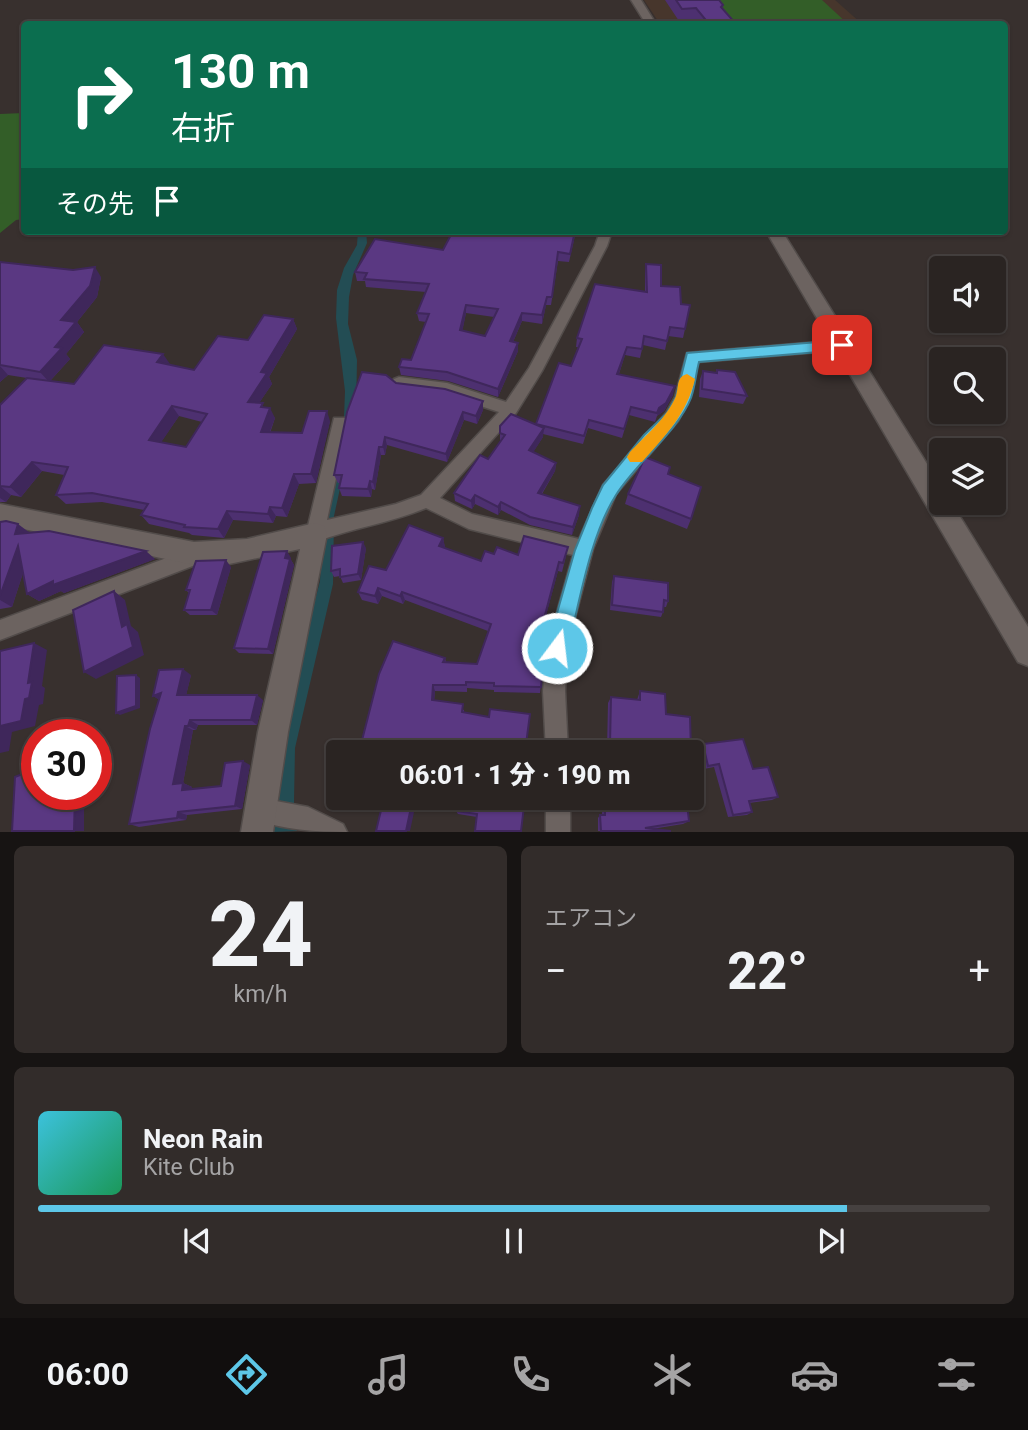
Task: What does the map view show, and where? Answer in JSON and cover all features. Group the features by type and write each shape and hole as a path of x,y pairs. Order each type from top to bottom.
{"street":[{"path":"636,0 649,21"},
{"path":"0,630 196,556 256,548 397,512 427,500 510,409 535,371 605,235"},
{"path":"776,235 1028,653"},
{"path":"556,740 554,691 557,648 584,550 609,490 678,407 683,397 692,357 842,345"},
{"path":"399,383 447,389 510,409"},
{"path":"335,831 301,816 259,820 272,732 325,529 340,422"},
{"path":"427,500 469,521 584,550"},
{"path":"0,514 179,550 196,556"},
{"path":"558,810 558,831"}],"shaded area":[{"path":"644,0 835,0 859,21 658,21"}],"green space":[{"path":"709,0 822,0 845,21 726,21"},
{"path":"21,113 21,219 16,220 0,233 0,114"}],"water":[{"path":"358,235 366,235 367,243 353,275 349,297 348,324 357,360 356,415 334,516 333,584 295,748 294,802 297,831 272,832 286,713 320,581 322,540 344,418 345,391 336,318 337,290 344,268 357,245"}],"building":[{"path":"676,0 719,0 723,5 721,7 733,21 707,21 696,8 682,9"},
{"path":"451,235 574,235 570,254 558,252 552,297 547,297 542,315 522,313 510,341 518,343 498,389 447,372 399,367 402,359 411,360 429,314 417,313 429,284 364,279 367,273 355,272 375,239 443,250","holes":["466,305 498,309 485,336 460,330"]},
{"path":"0,262 73,270 95,267 90,286 61,320 76,322 55,347 62,348 40,372 0,365"},
{"path":"646,264 661,265 661,286 680,287 681,304 690,305 685,329 670,327 667,341 644,336 642,349 627,347 617,374 675,386 666,403 657,413 631,407 624,429 589,420 584,436 536,424 559,363 571,366 582,339 577,338 595,284 647,292"},
{"path":"264,315 293,319 261,372 267,373 248,402 263,403 261,407 270,408 261,432 302,433 309,411 327,411 311,474 294,474 282,508 270,507 268,514 227,511 218,529 184,527 185,525 141,515 148,504 92,493 56,495 68,467 32,462 10,487 0,486 0,405 27,378 74,384 104,345 163,354 157,362 194,370 218,336 248,340","holes":["172,406 207,414 186,447 149,440"]},
{"path":"717,370 735,372 747,396 702,389 703,371 717,373"},
{"path":"362,372 386,375 396,383 445,389 483,401 476,416 463,412 446,454 385,437 383,447 379,447 373,482 370,481 368,489 339,488 342,475 334,475 347,412"},
{"path":"511,414 544,428 529,450 556,463 538,493 580,506 573,527 530,517 501,502 498,507 475,495 471,501 454,493 480,455 488,459 505,435 500,433 500,426"},
{"path":"645,457 670,467 668,474 701,487 691,519 628,494"},
{"path":"0,522 18,524 15,534 49,531 146,551 53,585 53,581 27,594 18,546 0,596"},
{"path":"409,525 443,538 439,546 481,561 485,551 494,554 497,547 518,555 524,536 568,547 563,563 559,562 545,615 552,617 545,641 541,687 494,686 494,683 466,682 466,685 433,685 432,700 463,704 462,712 489,717 490,709 530,714 527,740 362,740 379,674 393,641 445,658 443,662 477,664 491,624 402,592 400,596 378,588 375,596 358,592 369,566 386,570"},
{"path":"363,542 358,574 340,577 340,569 331,571 332,546"},
{"path":"287,551 285,558 290,559 268,649 234,648 263,552"},
{"path":"226,560 211,610 184,610 190,590 186,590 196,561"},
{"path":"614,576 668,583 668,601 664,600 663,612 612,605"},
{"path":"114,591 122,627 127,624 133,647 84,672 73,610"},
{"path":"34,643 28,683 32,682 29,698 25,699 21,721 0,726 0,651"},
{"path":"183,669 177,695 257,695 251,720 190,720 188,726 185,726 173,784 183,783 182,790 221,786 225,763 243,761 235,806 178,812 177,818 129,824 150,729 161,693 153,696 159,670"},
{"path":"136,675 136,706 116,713 117,676"},
{"path":"640,691 665,694 666,714 690,717 691,740 610,740 611,697 640,700"},
{"path":"743,739 753,769 768,767 778,797 749,801 752,812 733,815 719,764 708,766 704,744"},
{"path":"21,775 21,810 75,810 74,831 12,831 15,777"},
{"path":"381,810 410,810 406,831 376,831"},
{"path":"524,810 521,831 475,831 477,814 456,811"},
{"path":"605,810 688,810 689,821 645,828 671,831 601,831 600,815 605,815"}],"slow traffic":[{"path":"636,457 672,417 683,397 687,379"}],"route":[{"path":"557,648 584,550 598,513 609,490 672,417 683,397 692,357 842,345"}]}
